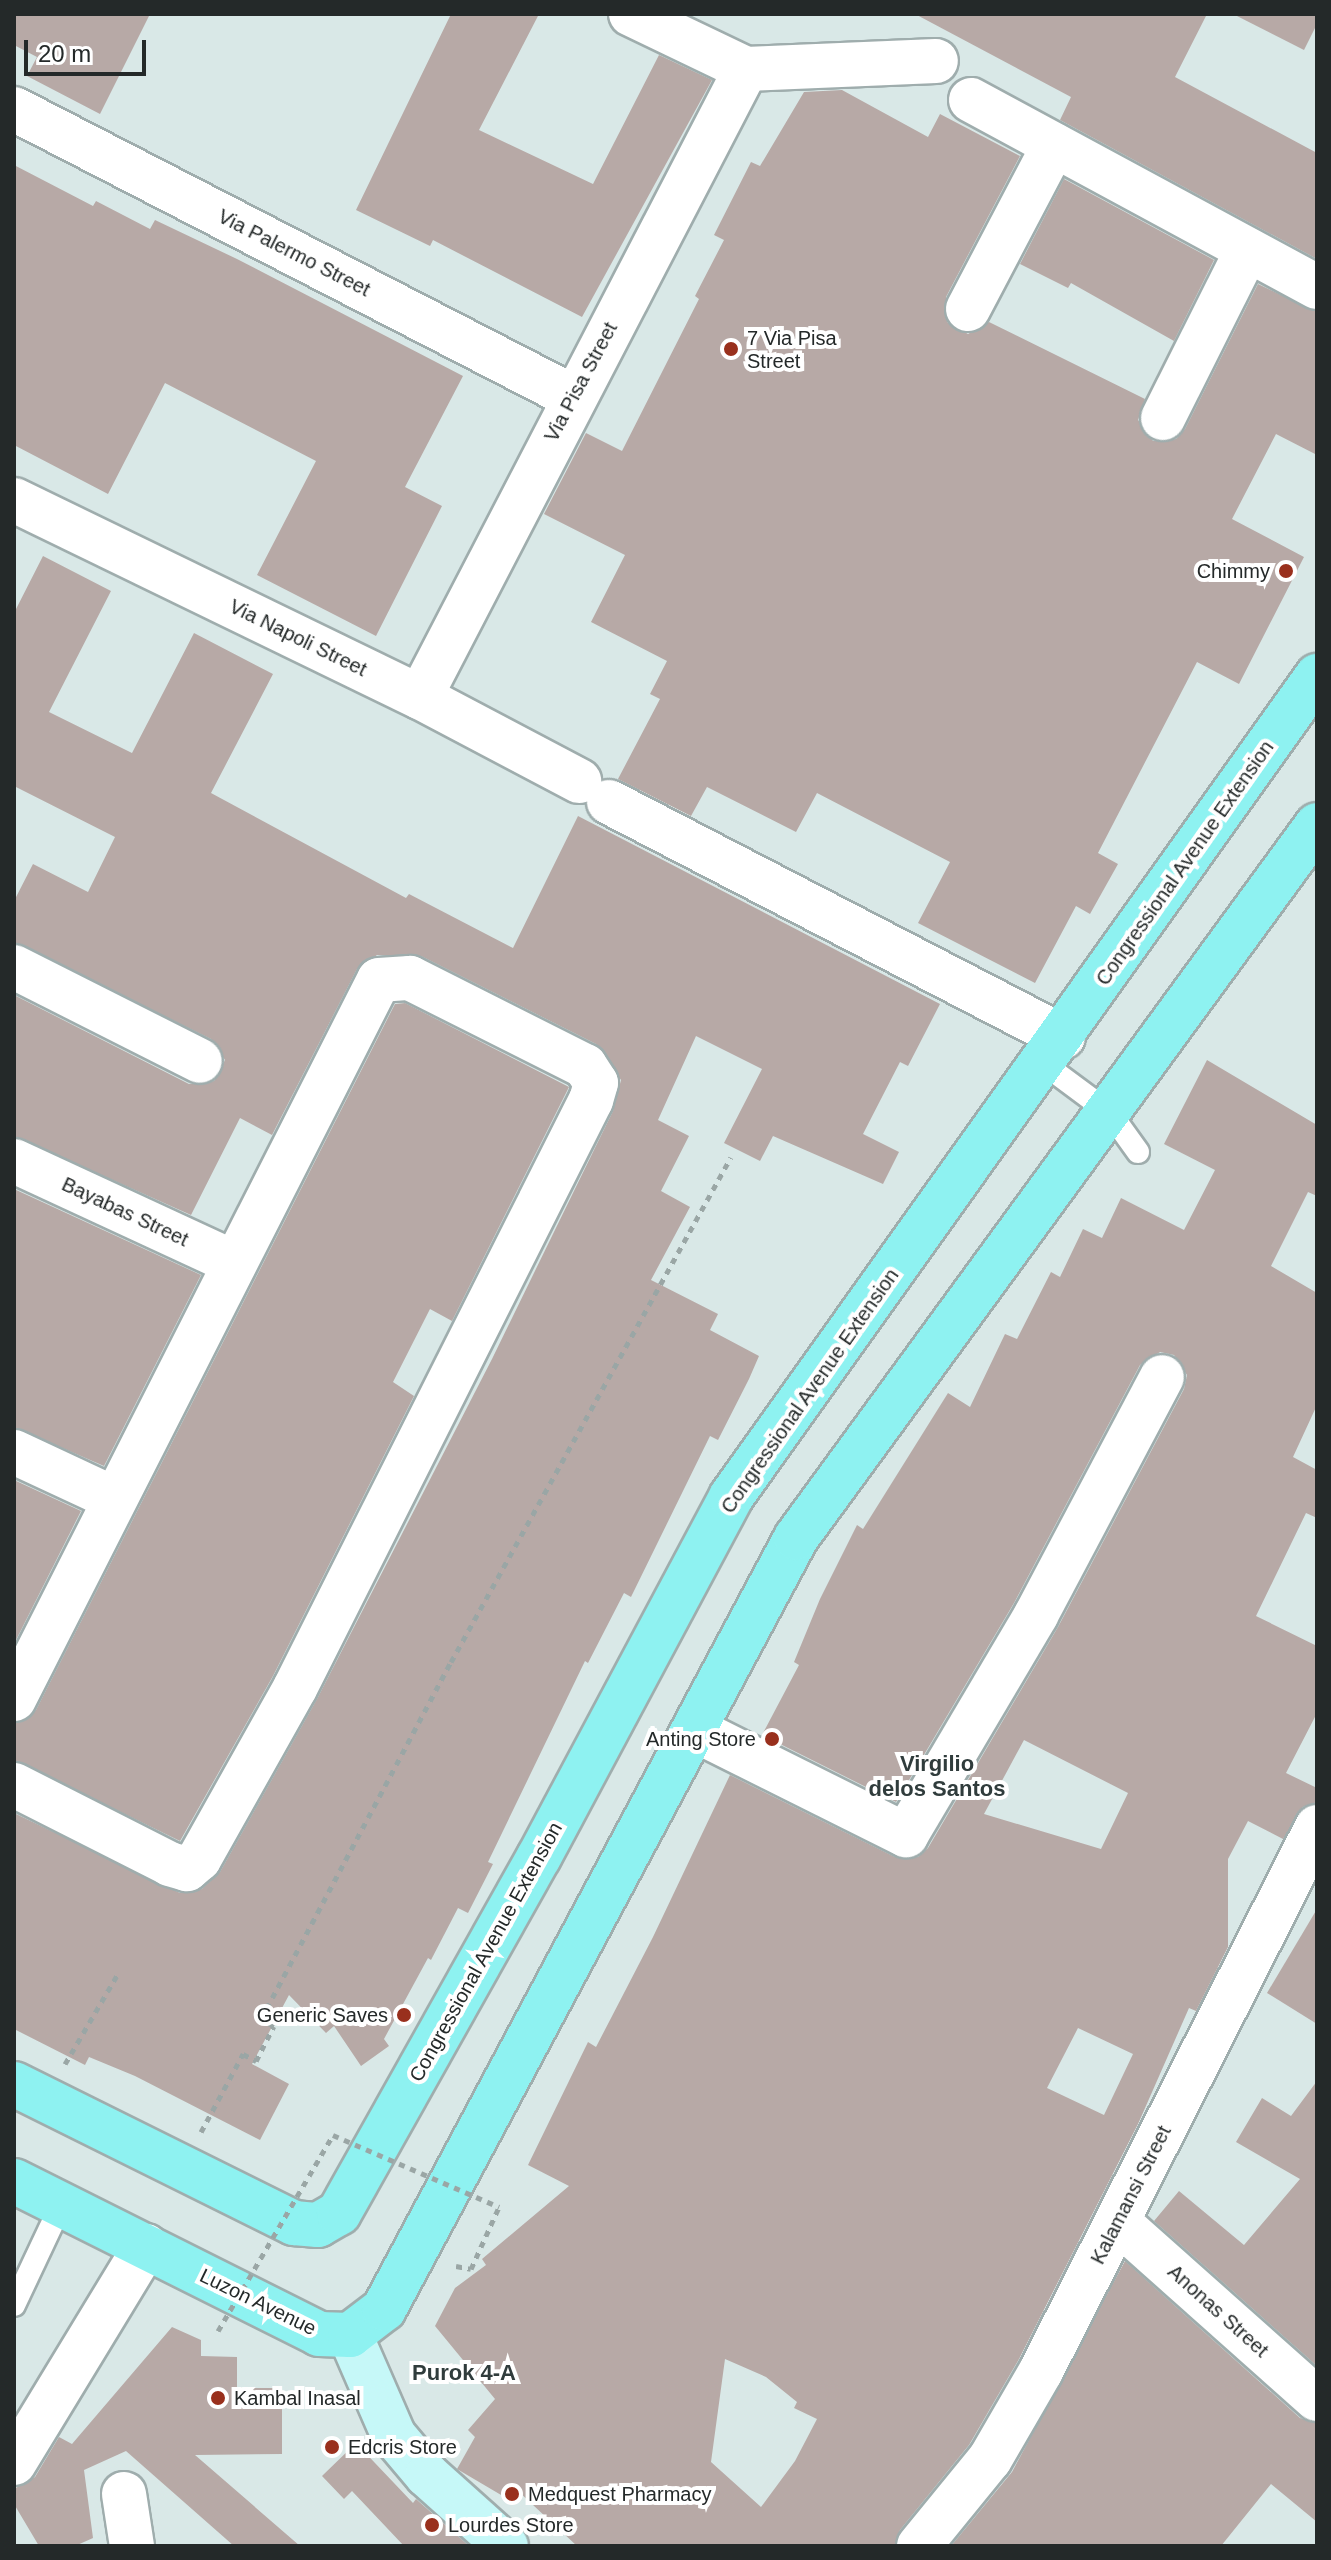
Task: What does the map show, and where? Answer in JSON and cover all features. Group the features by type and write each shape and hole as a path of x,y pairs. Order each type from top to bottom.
{"main road":[{"name":"Congressional Avenue Extension","path":"183,2167 294,2223 318,2225 339,2213 357,2189 731,1497 1054,1050 1317,676"},
{"path":"506,2546 427,2475 394,2436 350,2335 373,2320 396,2293 796,1538 1110,1113 1317,825"},
{"path":"29,2092 183,2167"},
{"name":"Luzon Avenue","path":"14,2181 295,2324 328,2336 350,2335"}],"street":[{"path":"631,14 746,69 936,61"},
{"name":"Via Pisa Street","path":"420,697 573,397 746,69"},
{"path":"971,100 1317,287"},
{"name":"Via Palermo Street","path":"14,109 573,397"},
{"path":"968,309 1054,145"},
{"path":"1163,418 1247,250"},
{"name":"Via Napoli Street","path":"14,500 420,697 1054,1050"},
{"path":"14,967 200,1061"},
{"path":"14,1699 379,980 410,978 585,1066 596,1083 295,1688 199,1859 187,1869 170,1864 14,1785"},
{"name":"Bayabas Street","path":"14,1161 235,1263"},
{"path":"695,1730 906,1835 915,1828 1036,1615 1162,1377"},
{"path":"14,1452 115,1499"},
{"name":"Kalamansi Street","path":"919,2546 990,2459 1118,2222 1317,1827"},
{"name":"Anonas Street","path":"1118,2222 1317,2399"},
{"path":"14,2463 146,2246"},
{"path":"124,2494 132,2546"}],"lane":[{"path":"1054,1050 1110,1113 1138,1152"},
{"path":"14,2305 61,2205"}],"path":[{"path":"183,2167 243,2054 256,2061 274,2026 261,2019 451,1662 731,1157"},
{"path":"29,2092 119,1972"},
{"path":"218,2331 333,2135 499,2207 471,2269"}],"building":[{"path":"14,14 150,14 100,114 27,76 37,57 14,45"},
{"path":"451,14 539,14 479,130 593,184 659,55 712,80 582,317 433,240 430,246 356,210"},
{"path":"915,14 1207,14 1175,77 1317,153 1317,259 1060,120 1071,97"},
{"path":"1233,14 1317,14 1317,24 1304,50"},
{"path":"842,90 928,137 940,114 1020,156 946,297 947,322 968,334 989,322 1145,399 1138,420 1153,441 1176,439 1185,429 1258,284 1317,312 1317,455 1276,434 1232,519 1304,557 1239,684 1197,662 1098,853 1118,864 1090,914 1076,906 1035,983 918,923 950,862 817,793 796,832 707,787 691,816 618,779 660,699 650,694 667,661 591,622 625,555 544,514 586,433 622,451 699,299 695,296 724,240 714,235 751,162 760,166 804,92"},
{"path":"14,165 93,206 96,201 150,229 155,220 463,376 405,487 442,506 376,636 257,575 316,461 165,383 108,494 14,445"},
{"path":"1064,179 1214,260 1174,341 1071,283 1068,288 1020,264"},
{"path":"43,556 111,591 49,712 132,753 194,633 273,674 211,793 406,898 409,894 513,948 578,816 940,1004 908,1066 900,1062 863,1134 899,1152 883,1184 773,1136 760,1161 724,1143 762,1069 696,1036 658,1120 689,1136 661,1191 690,1207 651,1280 718,1314 710,1330 759,1356 718,1440 710,1436 631,1597 624,1593 588,1663 585,1661 488,1862 493,1864 468,1913 458,1908 431,1960 428,1958 384,2039 389,2046 361,2066 334,2026 326,2033 289,1995 252,2064 289,2084 260,2140 135,2076 89,2057 85,2065 14,2029 14,1813 180,1893 202,1889 220,1872 317,1699 492,1359 613,1111 621,1080 596,1044 421,956 377,955 357,969 272,1135 240,1118 191,1215 14,1136 14,995 189,1084 214,1081 225,1060 211,1039 14,942 14,901 33,864 88,892 115,837 14,786 14,613"},
{"path":"405,1003 569,1087 452,1321 430,1309 393,1382 414,1396 273,1676 180,1841 14,1760 14,1724 36,1710 395,1004"},
{"path":"1207,1060 1317,1125 1317,1196 1308,1192 1271,1266 1317,1293 1317,1405 1293,1457 1317,1470 1317,1518 1306,1513 1256,1616 1317,1646 1317,1713 1286,1773 1317,1788 1317,1802 1303,1807 1283,1839 1248,1821 1228,1859 1228,1947 1196,2011 1189,2008 1138,2124 1019,2359 969,2445 900,2530 895,2546 577,2546 518,2491 513,2502 457,2469 475,2437 468,2430 495,2399 435,2326 455,2288 486,2265 482,2259 569,2186 528,2165 588,2042 596,2047 653,1937 730,1775 895,1857 918,1857 928,1848 1058,1627 1184,1389 1187,1375 1174,1355 1160,1352 1140,1365 1014,1603 896,1802 762,1735 799,1665 794,1662 820,1599 857,1525 863,1529 948,1393 970,1407 1005,1334 1017,1339 1051,1272 1060,1277 1083,1229 1102,1238 1121,1198 1184,1230 1215,1170 1164,1144","holes":["1024,1740 1128,1793 1101,1849 984,1814","1078,2028 1133,2054 1104,2115 1047,2088","725,2359 766,2377 797,2402 794,2408 817,2419 795,2461 761,2507 711,2462"]},
{"path":"14,1189 201,1275 104,1466 14,1427"},
{"path":"14,1480 81,1511 14,1644"},
{"path":"1317,1909 1317,2024 1267,1993"},
{"path":"1317,2081 1317,2366 1154,2221 1179,2191 1244,2245 1300,2179 1236,2142 1262,2098 1291,2116"},
{"path":"1125,2261 1300,2418 1317,2423 1317,2522 1271,2484 1221,2546 951,2546 1012,2472"},
{"path":"172,2327 201,2340 201,2356 237,2357 237,2388 282,2388 282,2454 195,2455 300,2546 234,2546 126,2451 84,2470 93,2538 75,2546 39,2546 14,2504 14,2489 35,2477 59,2437 72,2444"},
{"path":"356,2443 413,2503 416,2499 469,2546 404,2546 352,2491 344,2499 322,2476"}],"place":[{"name":"7 Via Pisa Street","path":"731,349"},
{"name":"Chimmy","path":"1286,571"},
{"name":"Anting Store","path":"772,1739"},
{"name":"Generic Saves","path":"404,2015"},
{"name":"Kambal Inasal","path":"218,2398"},
{"name":"Edcris Store","path":"332,2447"},
{"name":"Medquest Pharmacy","path":"512,2494"},
{"name":"Lourdes Store","path":"432,2525"}],"district":[{"name":"Virgilio delos Santos","path":"937,1776"},
{"name":"Purok 4-A","path":"464,2373"}]}
